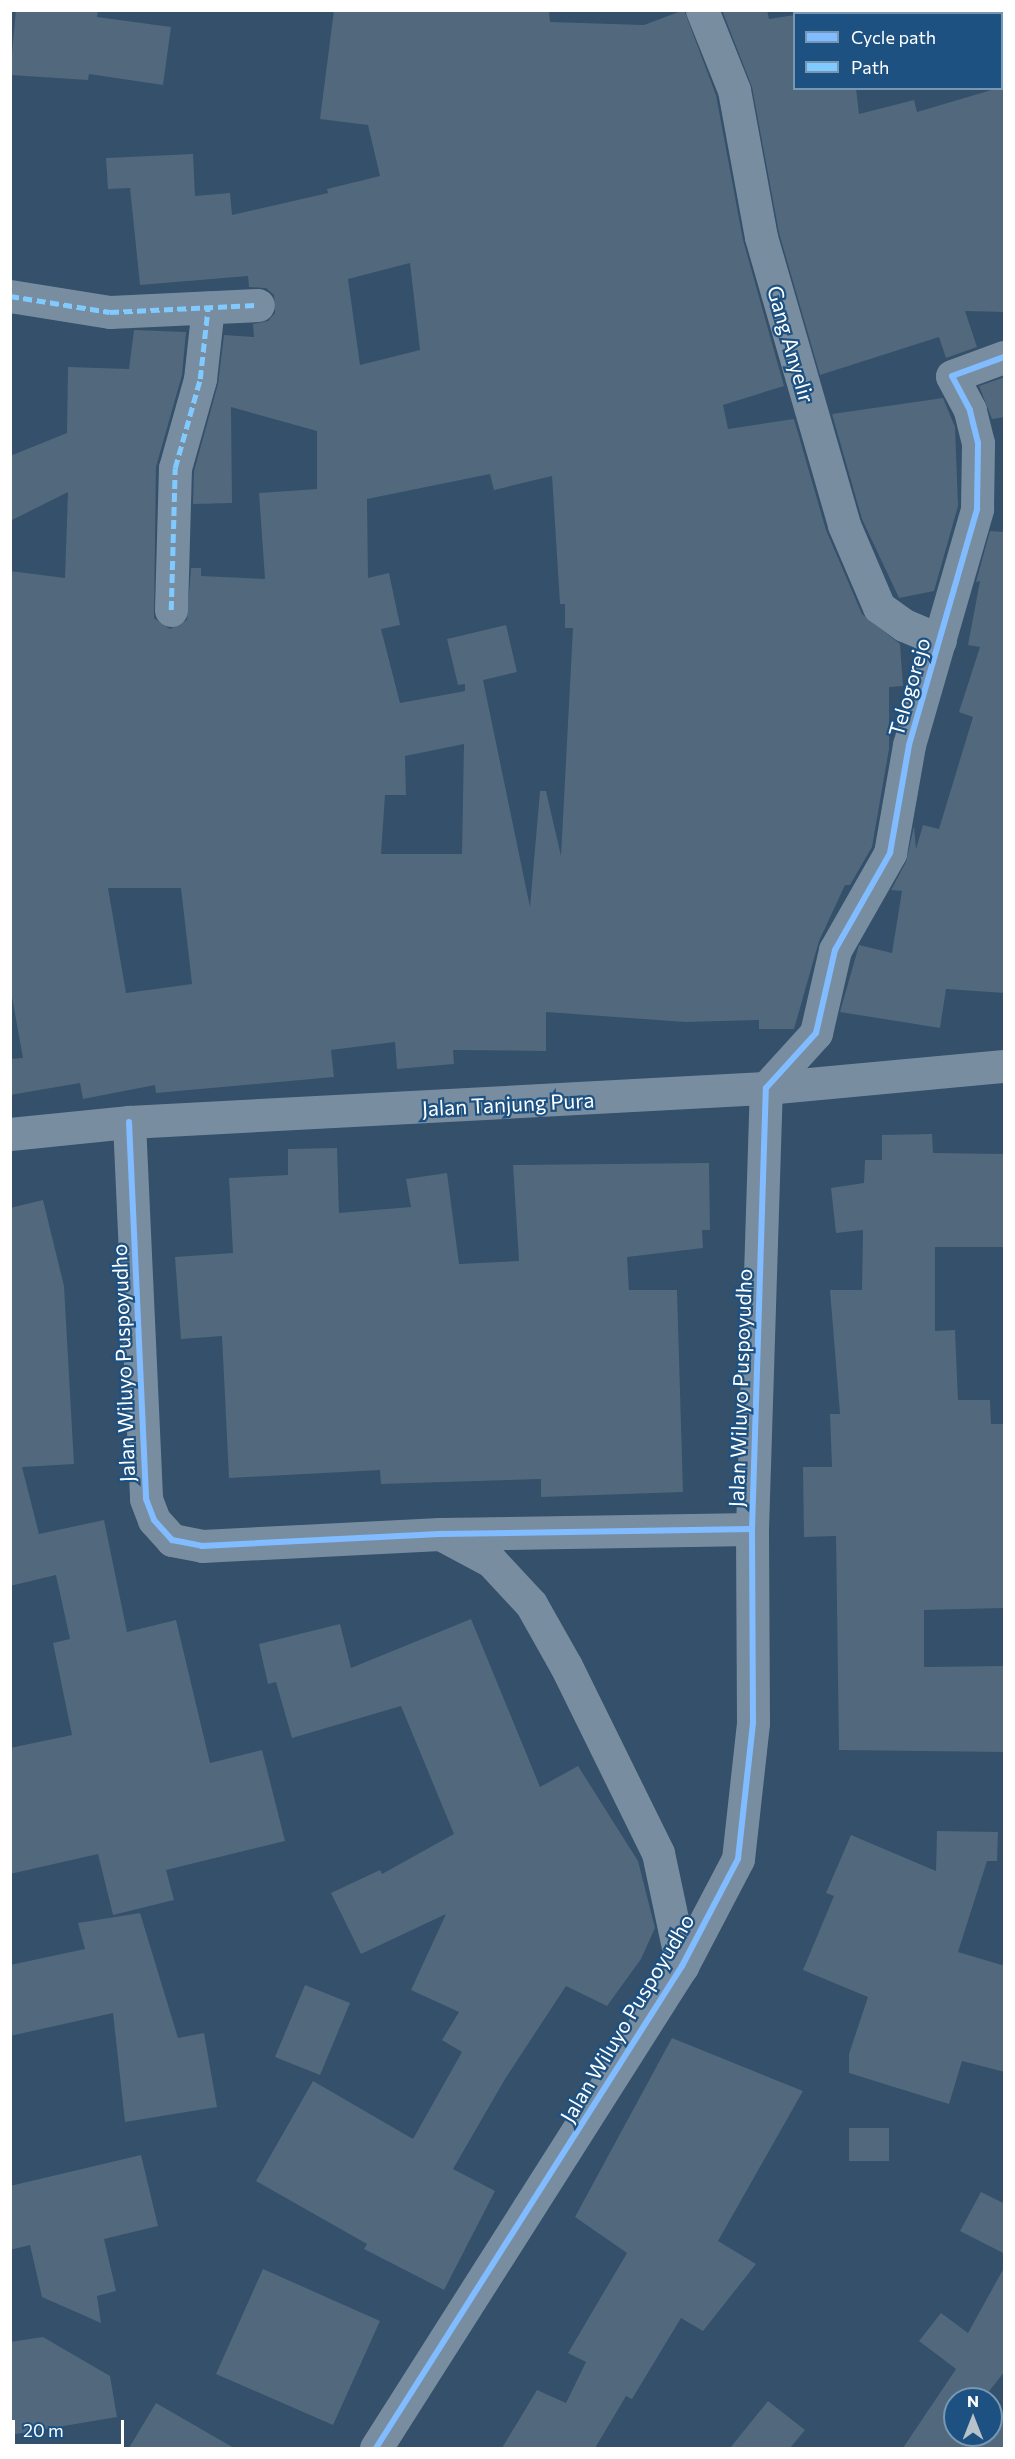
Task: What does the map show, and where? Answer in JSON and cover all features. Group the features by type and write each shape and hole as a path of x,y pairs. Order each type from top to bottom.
{"street":[{"name":"Gang Anyelir","path":"702,10 734,90 761,237 844,525 879,607 904,625 940,640"},
{"path":"10,296 110,312 258,305"},
{"path":"171,610 175,468 201,379 208,307"},
{"name":"Telogorejo","path":"766,1088 816,1033 835,950 890,854 909,745 977,509 978,443 970,410 952,376 1005,357"},
{"name":"Jalan Tanjung Pura","path":"10,1134 129,1122 766,1088 1005,1066"},
{"name":"Jalan Wiluyo Puspoyudho","path":"376,2448 682,1966 738,1859 745,1813 753,1723 752,1528 766,1088"},
{"name":"Jalan Wiluyo Puspoyudho","path":"129,1122 146,1499 154,1520 172,1540 202,1546 440,1534 752,1528"},
{"path":"440,1534 491,1561 531,1604 566,1665 658,1853 682,1966"}],"building":[{"path":"16,10 98,10 97,17 171,27 163,85 89,74 88,80 10,75"},
{"path":"334,10 549,10 550,22 644,25 684,10 716,95 743,240 784,386 723,405 728,429 794,419 826,530 862,614 900,644 903,686 889,687 889,749 872,847 850,885 845,885 819,941 794,1029 759,1029 759,1020 685,1022 546,1012 546,1051 453,1050 454,1064 397,1069 395,1042 331,1050 334,1077 156,1093 155,1085 83,1099 80,1083 10,1095 10,1059 23,1058 10,986 10,571 65,578 68,492 10,521 10,456 67,433 68,367 129,369 134,330 186,332 182,375 156,467 154,618 170,629 187,620 191,568 201,568 201,576 265,579 259,493 317,489 317,431 231,407 232,503 193,504 194,471 218,384 224,335 254,337 253,324 268,321 275,313 274,295 266,288 249,287 248,276 140,285 130,188 108,189 106,158 193,154 195,196 230,193 232,215 328,193 327,189 380,176 368,125 320,119","holes":["410,263 420,350 360,365 348,279","490,474 494,490 552,476 560,604 565,604 565,628 573,628 561,856 546,791 540,791 530,907 483,680 517,672 506,625 447,639 458,685 465,684 465,691 400,703 381,629 400,625 389,573 368,578 367,499","464,744 462,854 381,854 385,795 406,795 405,756","108,888 181,888 192,984 126,993"]},
{"path":"722,10 767,10 769,19 793,15 793,90 856,90 859,114 914,100 917,112 991,90 1003,90 1005,86 1005,312 965,311 977,347 946,358 939,337 820,375 779,233 752,87"},
{"path":"1005,377 1005,417 992,419 979,386"},
{"path":"943,398 955,427 958,506 934,591 899,598 862,519 832,414"},
{"path":"990,531 1005,532 1005,993 946,989 940,1028 840,1012 859,945 892,953 902,891 891,890 906,862 914,826 916,849 923,825 939,829 973,717 959,712 980,647 968,645 980,581 976,582"},
{"path":"932,1134 933,1153 1005,1154 1005,1247 935,1247 935,1331 955,1330 958,1400 990,1400 991,1424 1005,1424 1005,1608 924,1610 924,1667 1005,1666 1005,1752 839,1750 836,1536 804,1537 803,1467 832,1467 830,1414 840,1414 830,1290 862,1290 863,1230 836,1233 831,1188 864,1183 865,1160 882,1160 882,1135"},
{"path":"337,1148 339,1213 411,1207 406,1179 447,1173 459,1264 519,1261 513,1165 709,1163 710,1230 702,1230 703,1248 627,1257 629,1290 677,1290 683,1492 541,1497 541,1479 381,1484 380,1470 229,1478 222,1336 181,1339 175,1257 233,1253 229,1178 288,1175 288,1149"},
{"path":"43,1200 64,1286 74,1464 22,1467 39,1534 104,1520 127,1632 176,1620 210,1763 262,1750 285,1841 166,1870 174,1900 113,1915 98,1854 10,1874 10,1748 72,1735 53,1643 70,1639 56,1575 10,1586 10,1208"},
{"path":"471,1619 540,1787 578,1766 638,1861 655,1928 641,1959 607,2006 566,1986 505,2079 453,2169 495,2191 444,2290 364,2249 367,2244 256,2181 313,2081 413,2139 462,2052 442,2040 459,2012 411,1990 446,1914 361,1954 331,1893 380,1870 382,1874 454,1834 401,1706 292,1738 276,1682 268,1684 259,1644 340,1624 351,1668"},
{"path":"937,1831 998,1832 997,1861 987,1861 958,1952 1005,1966 1005,2072 962,2061 949,2104 849,2073 849,2054 868,1997 803,1970 834,1896 826,1893 851,1835 936,1871"},
{"path":"140,1913 178,2038 204,2033 217,2107 125,2122 113,2013 10,2036 10,1965 85,1949 78,1923"},
{"path":"305,1985 350,2003 320,2075 275,2057"},
{"path":"672,2038 803,2091 718,2241 756,2264 703,2331 681,2318 632,2399 626,2396 595,2448 502,2448 537,2390 566,2403 586,2362 568,2353 627,2253 575,2217"},
{"path":"849,2128 889,2128 889,2161 849,2161"},
{"path":"141,2155 158,2226 104,2239 116,2291 97,2296 101,2323 42,2297 30,2245 10,2250 10,2186"},
{"path":"981,2192 1005,2204 1005,2254 960,2231"},
{"path":"1005,2266 1005,2371 992,2387 944,2387 956,2369 919,2341 941,2313 968,2333"},
{"path":"263,2269 380,2321 333,2425 216,2374"},
{"path":"43,2337 110,2376 117,2417 10,2435 10,2342"},
{"path":"943,2388 943,2447 1003,2447 1003,2412 1005,2413 1005,2448 903,2448"},
{"path":"768,2401 805,2430 790,2448 730,2448"},
{"path":"156,2403 234,2448 129,2448"}],"marked path":[{"path":"10,296 110,312 258,305"},
{"path":"171,610 175,468 200,379 208,307"}],"cycle path":[{"path":"376,2448 682,1966 738,1859 753,1723 752,1529 766,1088 816,1033 835,950 890,853 909,745 977,509 978,443 970,410 952,376 1004,357"},
{"path":"129,1122 146,1499 154,1520 172,1540 202,1546 440,1534 752,1529"}]}
